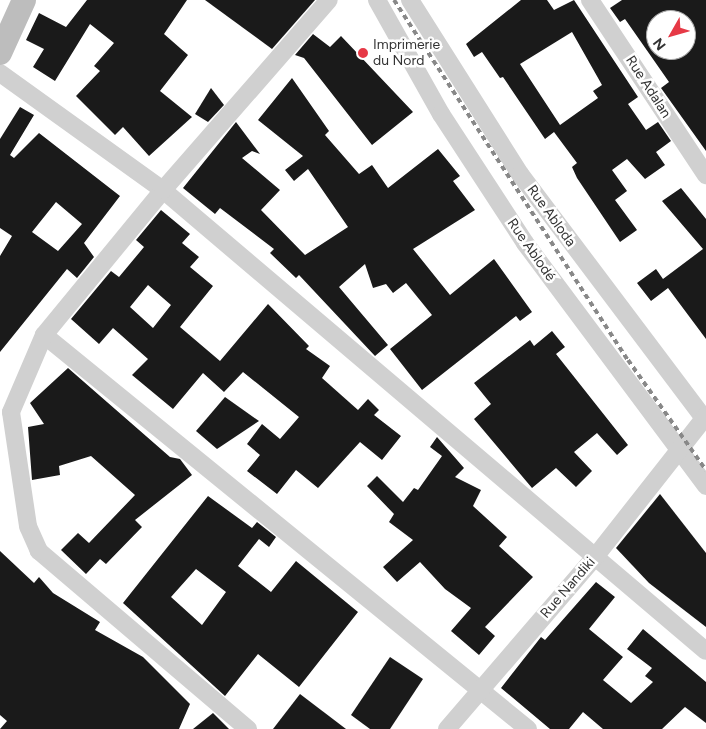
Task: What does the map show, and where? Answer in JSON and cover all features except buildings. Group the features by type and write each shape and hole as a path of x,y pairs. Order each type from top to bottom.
{"main road":[{"path":"0,53 24,0"}],"street":[{"path":"248,729 46,558 35,544 28,526 11,412 44,335 163,190 329,0"},
{"name":"Rue Ablodé","path":"377,0 441,114 525,242 680,448 706,486"},
{"name":"Rue Abloda","path":"410,0 520,174 705,419"},
{"name":"Rue Adalan","path":"590,0 706,175"},
{"path":"0,74 163,190 706,651"},
{"path":"44,335 528,729"},
{"name":"Rue Nandiki","path":"447,729 595,557 705,419"}],"railway":[{"path":"394,0 628,360 706,470"}],"place":[{"name":"Imprimerie du Nord","path":"363,53"}]}
